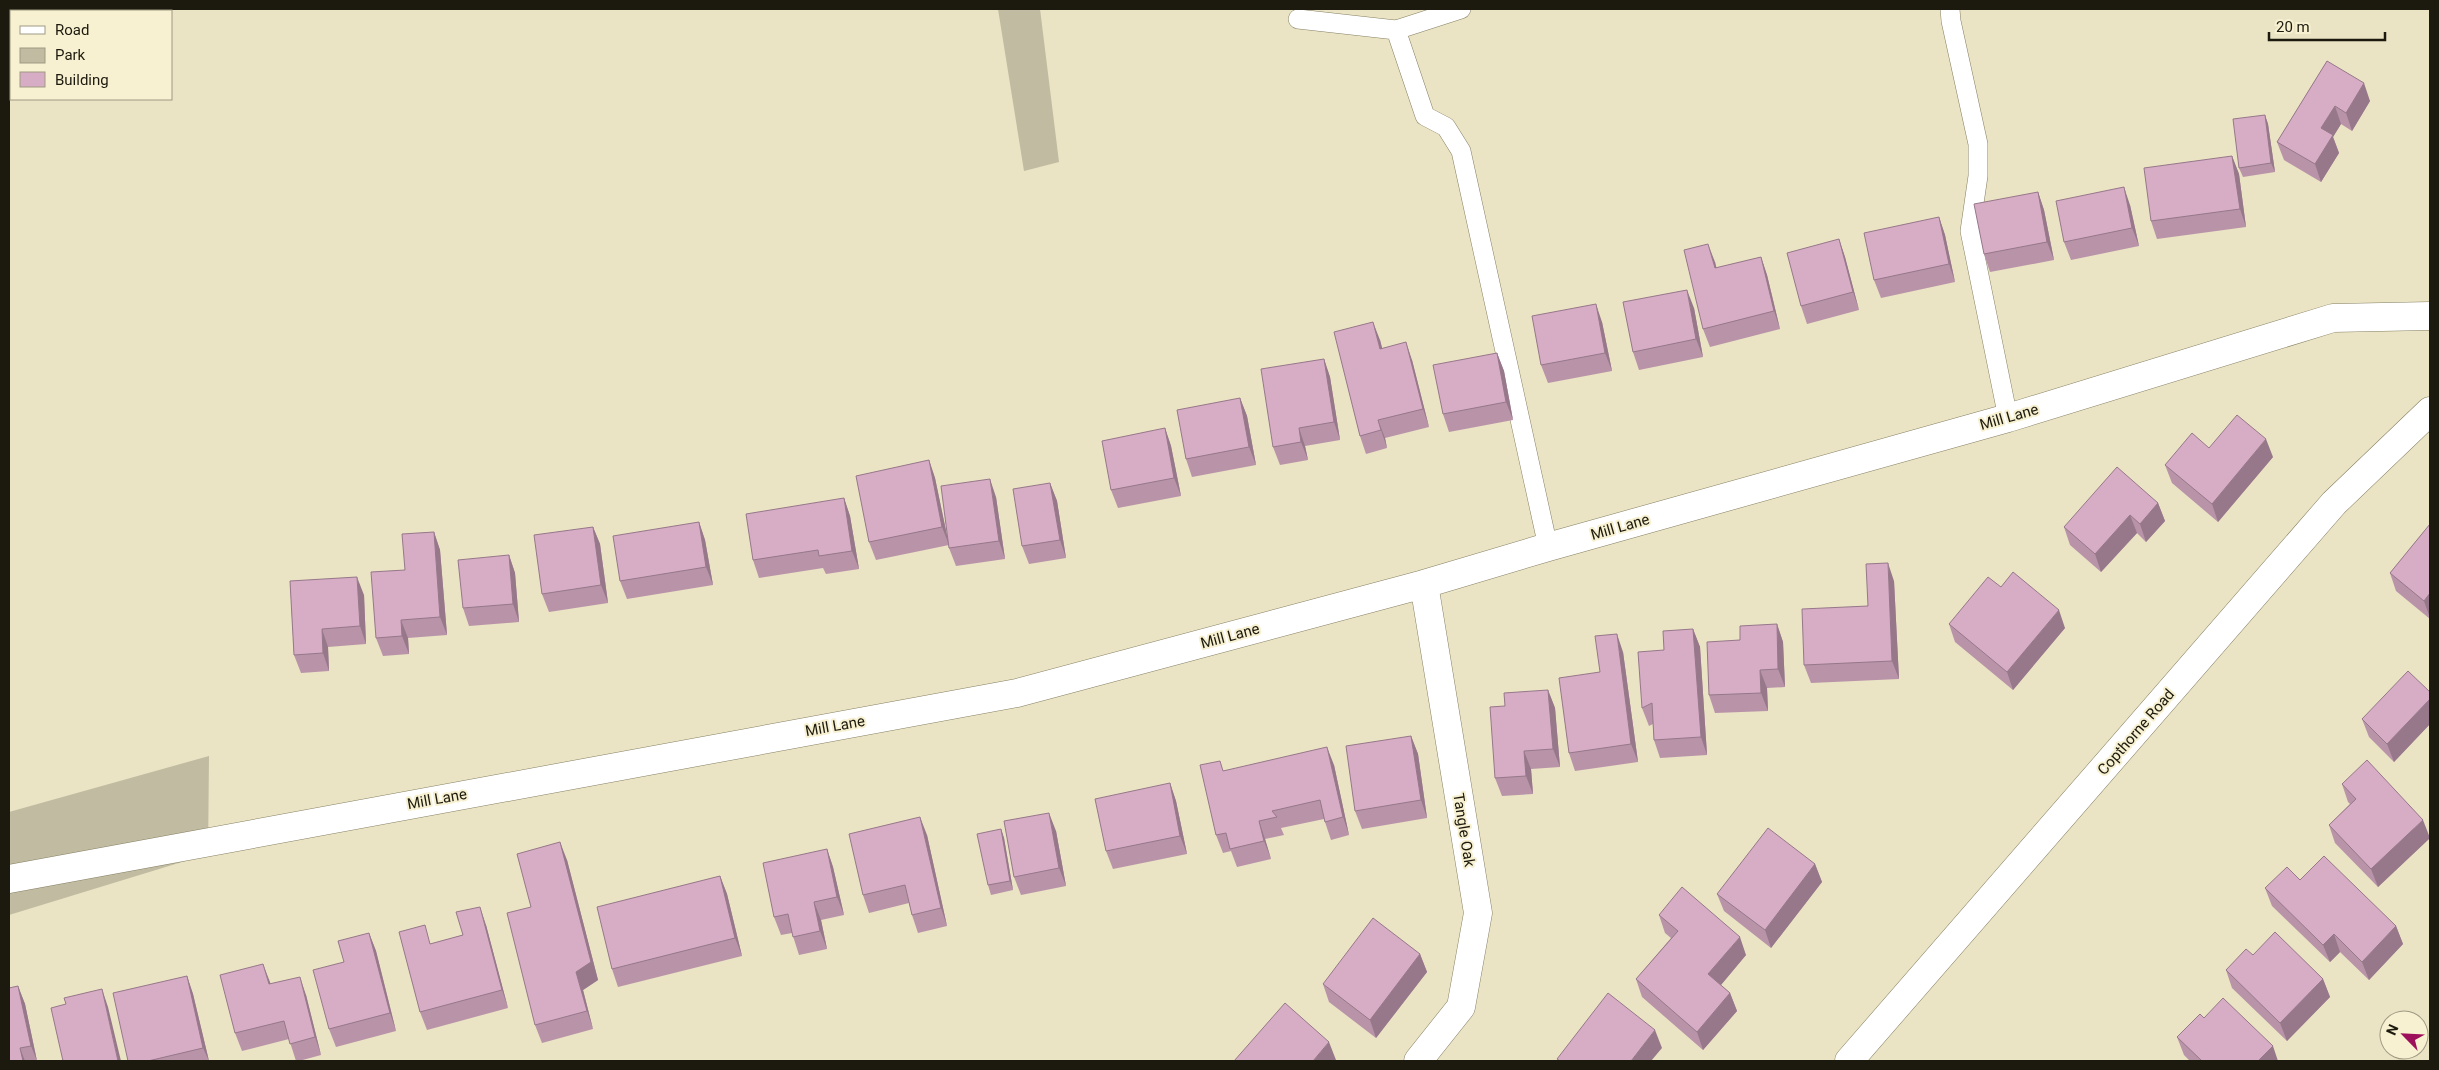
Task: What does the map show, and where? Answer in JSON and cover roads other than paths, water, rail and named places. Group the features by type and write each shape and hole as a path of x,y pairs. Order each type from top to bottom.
{"main road":[{"name":"Mill Lane","path":"9,879 1017,693 1424,584 1548,547 2008,418 2332,318 2430,316"},
{"name":"Copthorne Road","path":"1849,1061 2334,503 2430,411"},
{"name":"Tangle Oak","path":"1418,1061 1461,1007 1478,913 1424,584"}],"lane":[{"path":"1298,19 1396,30 1461,9"},
{"path":"1950,9 1978,144 1978,176 1970,231 2008,418"},
{"path":"1396,30 1425,116 1446,127 1461,151 1548,547"}]}
